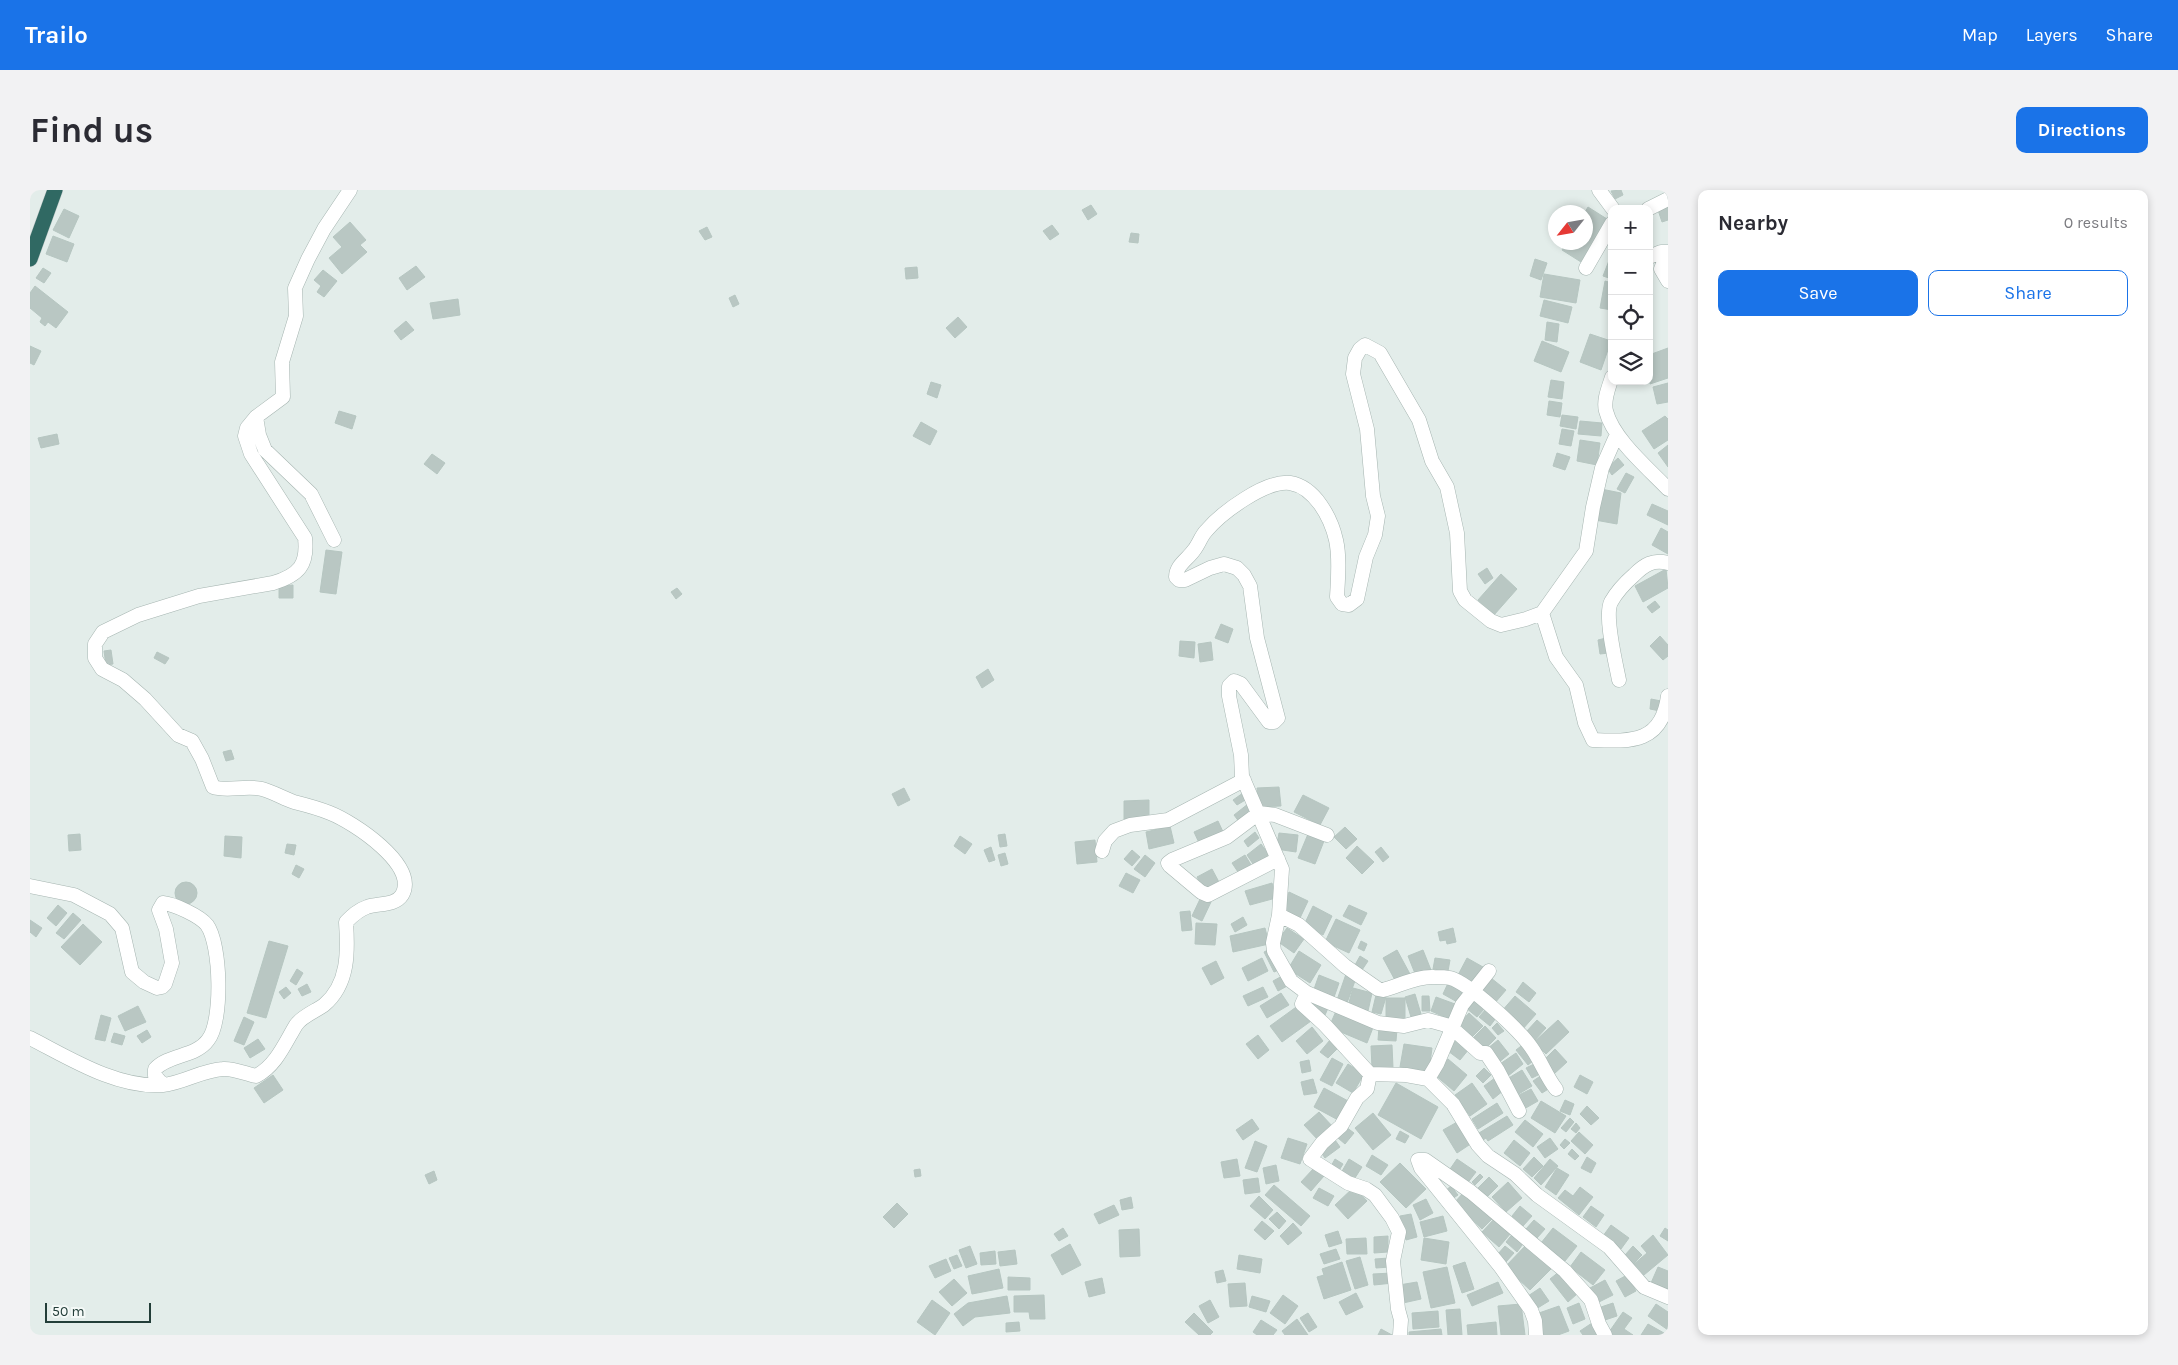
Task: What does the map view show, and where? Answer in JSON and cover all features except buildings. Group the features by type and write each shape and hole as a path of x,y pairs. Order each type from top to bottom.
{"highway":[{"path":"30,259 55,190"}],"street":[{"path":"30,1038 104,1075 144,1085 182,1082 208,1072 224,1069 256,1076 266,1072 298,1022 325,1004 336,991 344,973 348,952 346,922 357,911 368,906 397,900 402,895 405,885 403,873 380,844 356,827 331,813 262,790 247,787 219,789 213,787 202,759 192,741 178,735 145,699 122,680 102,669 95,658 96,644 103,632 138,615 198,596 273,583 284,579 299,569 306,554 305,538 251,454 245,436 247,428 256,417 283,396 282,362 296,316 295,288 324,230 350,190"},
{"path":"1599,190 1610,205"},
{"path":"1653,206 1668,199"},
{"path":"1586,268 1608,230"},
{"path":"1653,255 1660,252 1668,252 1661,270 1668,280"},
{"path":"1519,1111 1498,1071 1486,1054 1480,1053 1452,1028 1428,1020 1404,1026 1378,1022 1306,993 1291,981 1274,951 1273,943 1279,915 1282,869 1244,780 1229,696 1230,684 1234,681 1241,684 1269,722 1274,722 1278,718 1257,638 1250,586 1244,575 1230,564 1210,568 1185,580 1179,580 1176,577 1176,572 1194,550 1206,531 1224,513 1247,498 1275,485 1291,483 1307,490 1316,499 1327,517 1336,540 1337,596 1342,604 1349,605 1357,599 1366,557 1375,534 1378,516 1373,496 1367,429 1353,374 1355,358 1360,349 1365,345 1380,353 1419,420 1432,461 1447,487 1457,533 1460,592 1465,600 1491,621 1501,625 1542,613 1586,551 1602,468 1617,434"},
{"path":"1610,385 1605,411 1617,434 1668,489"},
{"path":"256,417 259,435 265,450 311,494 334,540"},
{"path":"1619,680 1611,638 1610,604 1643,566 1654,561 1668,563"},
{"path":"1542,613 1556,657 1576,685 1585,723 1593,740 1614,741 1650,733 1660,726 1666,714 1668,696"},
{"path":"1102,851 1105,841 1114,831 1130,825 1168,820 1244,780"},
{"path":"1278,859 1208,895 1195,887 1168,863 1227,837 1259,813 1283,818 1327,835"},
{"path":"30,886 74,895 110,914 122,928 132,972 144,982 157,988 165,984 172,963 166,929 159,910 162,903 171,904 190,913 206,924 214,944 220,971 214,1030 205,1044 198,1049 162,1062 155,1069 155,1076 163,1085"},
{"path":"1279,915 1299,925 1345,966 1378,989 1382,990 1432,976 1449,978 1472,991 1525,1039 1537,1056 1544,1074 1556,1090"},
{"path":"1428,1079 1462,1005 1489,971"},
{"path":"1306,993 1302,1004 1324,1024 1370,1074 1406,1075 1428,1079 1453,1104 1478,1145 1488,1156 1520,1178 1537,1195 1609,1247 1644,1287 1668,1297"},
{"path":"1370,1074 1367,1089 1357,1098 1341,1126 1310,1158 1348,1183 1366,1189 1375,1195 1392,1218 1399,1232 1393,1260 1398,1309 1401,1320 1400,1335"},
{"path":"1536,1335 1535,1321 1530,1310 1476,1235 1421,1168 1418,1160 1425,1160 1471,1192 1565,1271 1591,1300 1605,1335"}]}
